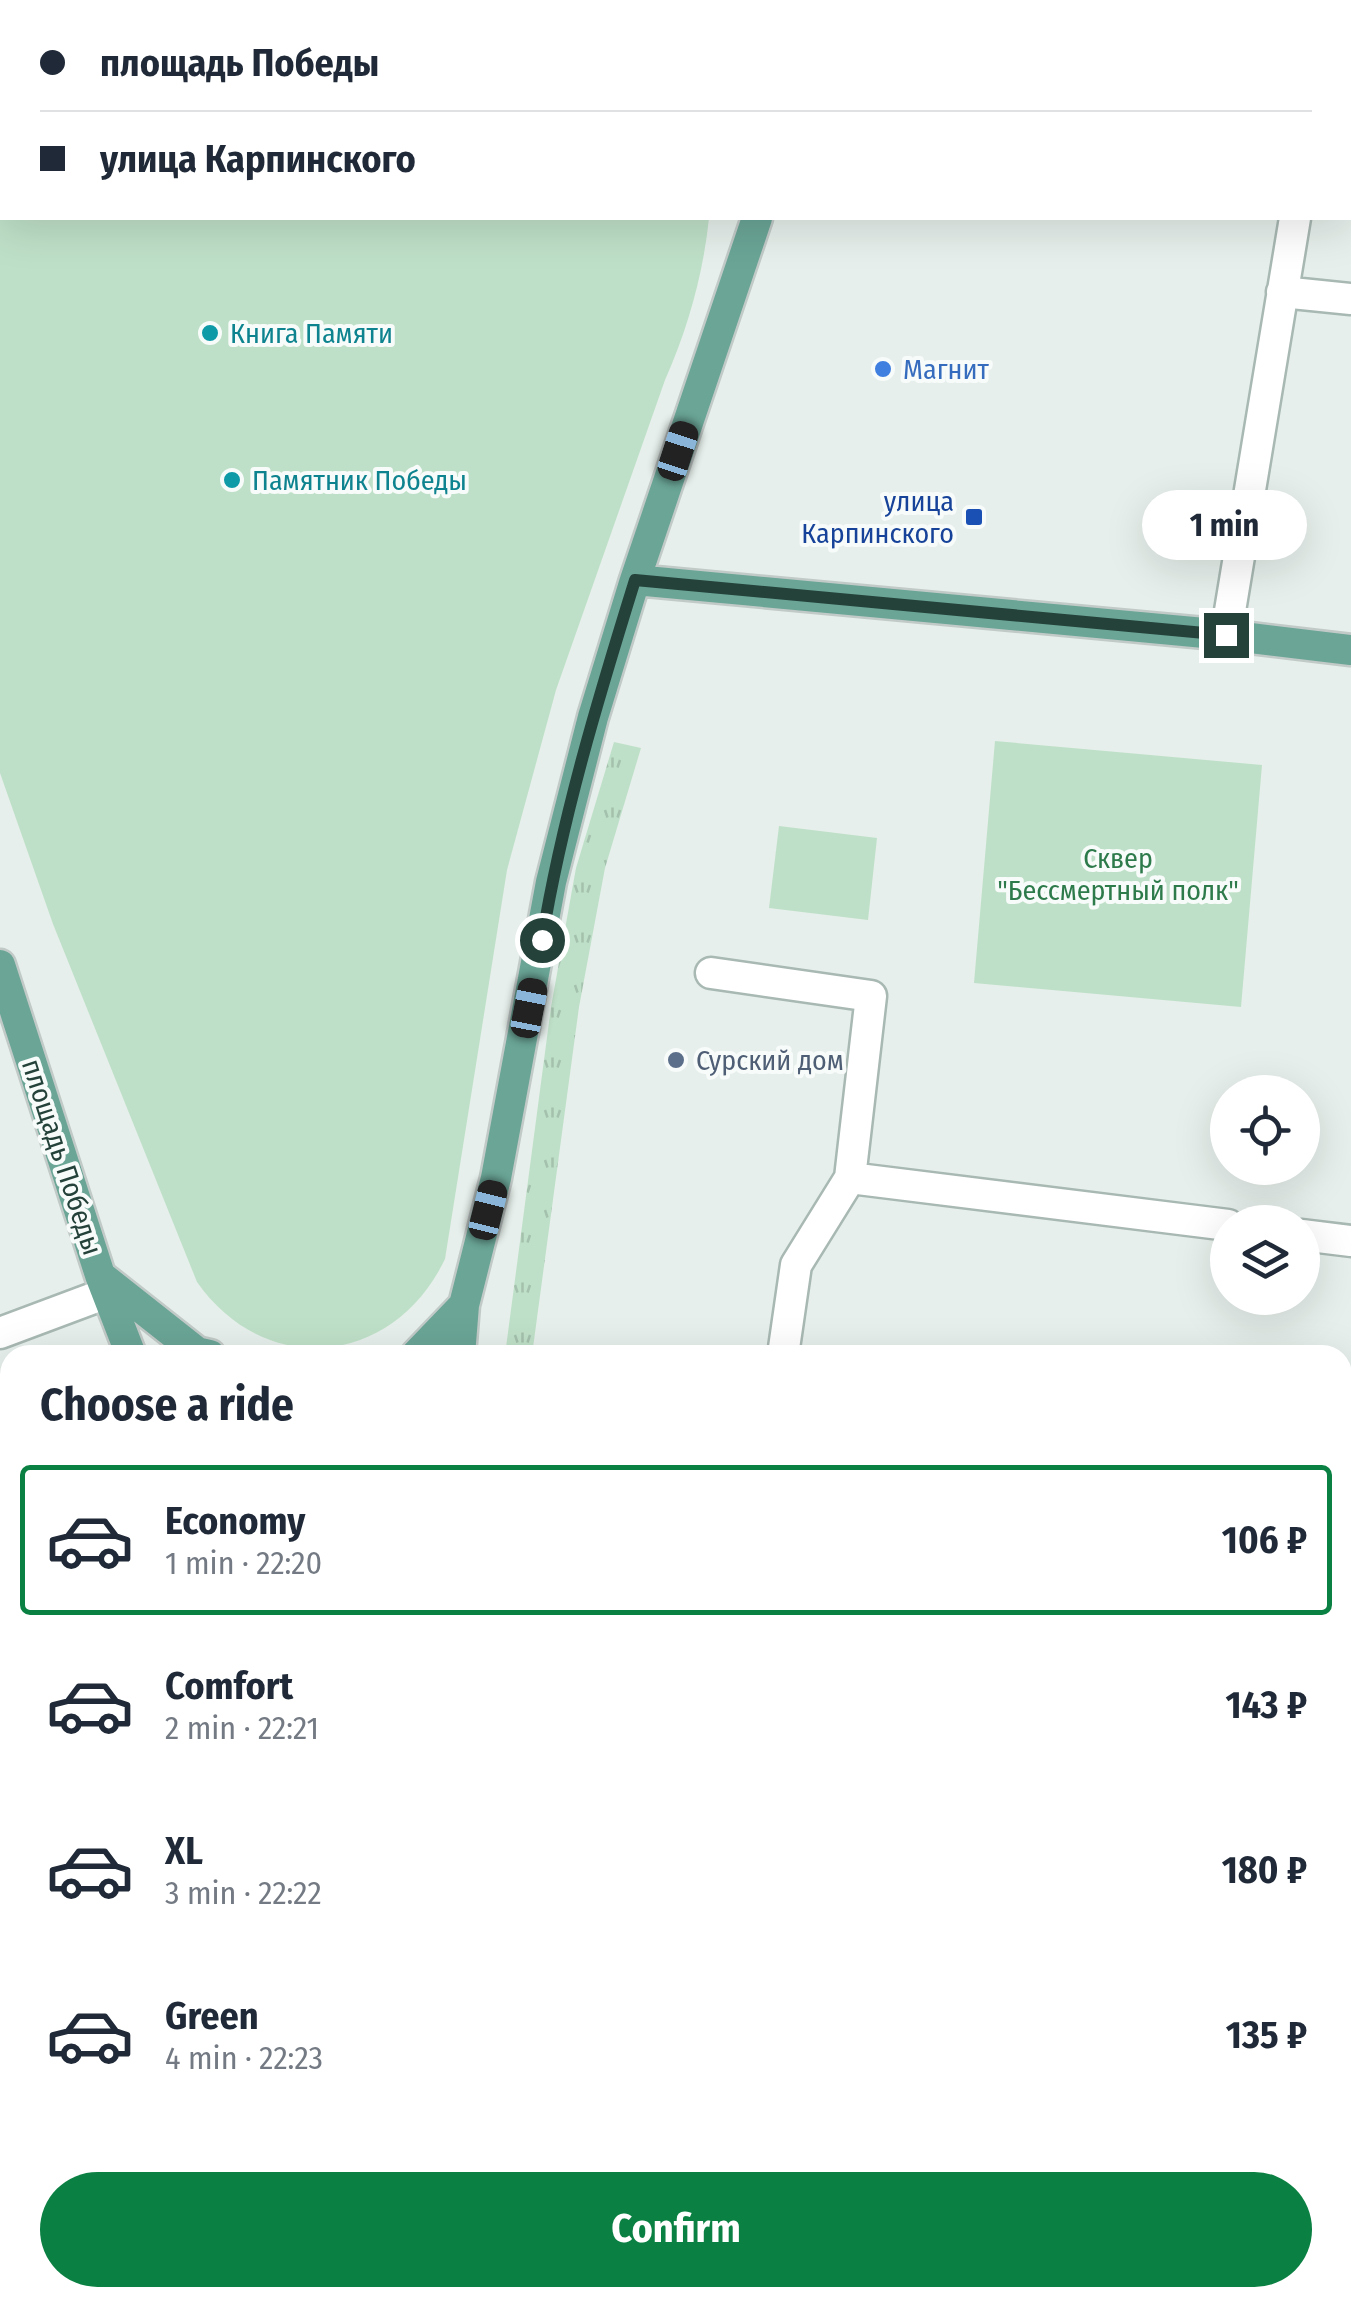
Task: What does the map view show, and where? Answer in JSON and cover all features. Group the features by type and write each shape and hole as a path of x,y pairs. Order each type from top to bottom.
{"main road":[{"path":"461,1345 464,1305 496,1178 552,882 593,717 751,224"},
{"path":"635,580 1351,650"},
{"name":"площадь Победы","path":"0,965 104,1284 187,1345"},
{"path":"104,1284 127,1345"},
{"path":"426,1345 464,1305"}],"street":[{"path":"1226,635 1294,220"},
{"path":"1282,292 1351,300"},
{"path":"711,973 870,996 850,1178 796,1266 784,1345"},
{"path":"850,1178 1210,1223"},
{"path":"1320,1237 1351,1241"},
{"path":"0,1333 104,1284"}],"green space":[{"path":"0,220 709,220 699,281 681,341 556,690 507,870 445,1259 423,1295 394,1322 362,1339 336,1345 289,1345 258,1335 225,1314 197,1282 53,924 0,773"},
{"name":"Сквер \"Бессмертный полк\"","path":"995,741 1262,765 1241,1007 974,983"},
{"path":"614,742 641,748 605,868 579,1007 533,1345 506,1345 551,1007 576,868"},
{"path":"779,826 877,838 868,920 769,908"}],"place":[{"name":"Книга Памяти","path":"210,333"},
{"name":"Магнит","path":"883,369"},
{"name":"Памятник Победы","path":"232,480"},
{"name":"улица Карпинского","path":"974,517"},
{"name":"Сурский дом","path":"676,1060"}],"route":[{"path":"542,940 552,882 593,717 635,580 1226,635"}]}
